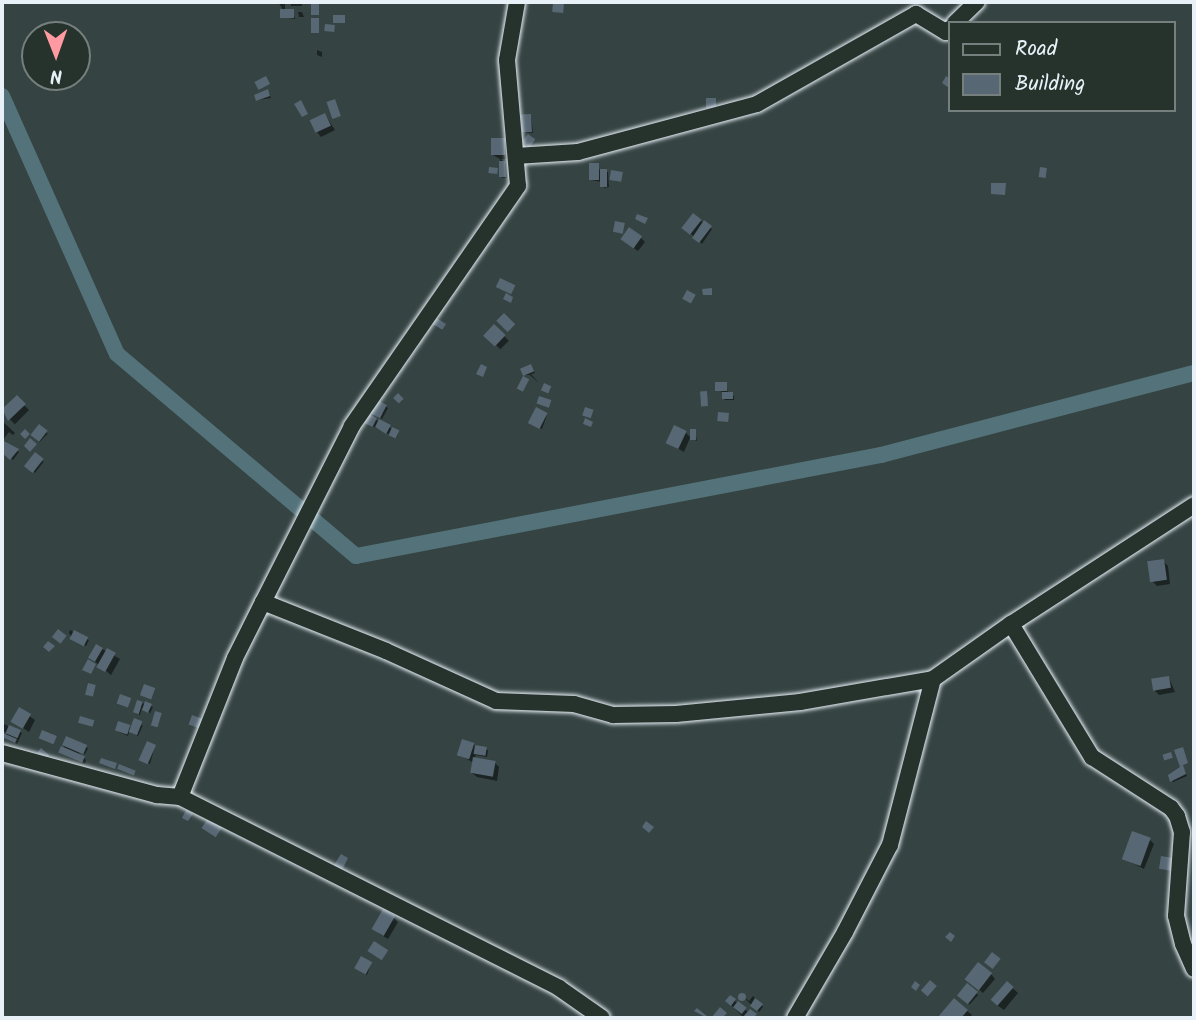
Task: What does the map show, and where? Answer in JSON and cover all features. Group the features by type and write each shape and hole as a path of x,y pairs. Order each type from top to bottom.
{"street":[{"path":"180,797 235,658 352,426 518,186 507,61 517,2"},
{"path":"957,21 977,2"},
{"path":"516,156 578,152 757,104 916,15 946,32 948,30"},
{"path":"263,602 496,701 574,704 613,715 676,713 800,702 933,679 1011,624 1194,505"},
{"path":"1011,624 1092,757 1171,808 1177,816 1182,832 1176,916 1183,944 1194,969"},
{"path":"795,1018 845,932 890,845 933,679"},
{"path":"2,753 157,795 180,797 559,988 602,1018"}],"building":[{"path":"311,3 319,3 319,15 311,15"},
{"path":"553,3 564,4 563,13 552,12"},
{"path":"280,9 294,9 294,18 280,18"},
{"path":"333,15 345,15 345,23 333,23"},
{"path":"311,18 319,18 319,33 311,33"},
{"path":"325,24 335,25 334,32 324,31"},
{"path":"266,76 270,84 259,90 254,82"},
{"path":"946,76 948,77 948,87 942,83"},
{"path":"268,89 270,96 256,101 254,95"},
{"path":"706,98 716,98 716,108 706,108"},
{"path":"335,99 341,116 332,119 326,102"},
{"path":"301,100 308,114 302,117 294,104"},
{"path":"325,113 331,126 316,133 310,120"},
{"path":"531,114 532,132 522,132 521,115"},
{"path":"528,134 535,139 529,147 522,142"},
{"path":"491,138 505,138 505,155 491,155"},
{"path":"499,161 505,161 506,177 499,177"},
{"path":"589,163 599,163 599,180 589,180"},
{"path":"489,167 498,168 497,174 488,173"},
{"path":"1040,167 1047,168 1046,178 1039,177"},
{"path":"600,169 607,169 607,187 600,187"},
{"path":"611,170 623,172 621,182 609,180"},
{"path":"991,183 1006,183 1005,195 991,194"},
{"path":"693,213 702,220 690,235 681,228"},
{"path":"637,214 648,218 645,224 635,219"},
{"path":"704,220 712,226 699,243 692,238"},
{"path":"615,221 625,223 623,234 613,232"},
{"path":"629,227 642,236 634,248 620,239"},
{"path":"500,278 515,285 511,294 496,287"},
{"path":"712,288 712,295 703,295 702,289"},
{"path":"687,290 696,295 691,304 682,299"},
{"path":"506,293 513,297 511,303 503,299"},
{"path":"504,313 515,324 508,332 496,321"},
{"path":"435,317 446,324 442,330 431,323"},
{"path":"494,324 506,335 495,347 483,336"},
{"path":"481,364 487,367 483,377 476,374"},
{"path":"531,364 534,371 523,376 520,369"},
{"path":"523,376 529,379 523,392 517,388"},
{"path":"715,382 727,382 727,391 715,391"},
{"path":"544,383 551,386 548,393 541,390"},
{"path":"700,391 707,391 708,406 701,406"},
{"path":"722,392 733,392 733,399 722,399"},
{"path":"398,393 404,399 399,404 393,398"},
{"path":"17,395 26,404 8,421 2,409"},
{"path":"539,396 551,400 549,408 537,404"},
{"path":"377,400 387,405 380,418 370,413"},
{"path":"536,407 548,413 539,429 528,423"},
{"path":"585,407 594,410 591,418 582,416"},
{"path":"718,412 729,413 728,422 717,421"},
{"path":"369,414 377,418 372,427 364,423"},
{"path":"585,418 593,422 591,427 583,424"},
{"path":"379,419 391,425 386,434 375,427"},
{"path":"39,424 48,431 39,442 30,435"},
{"path":"674,425 687,431 678,449 666,443"},
{"path":"392,427 399,430 396,438 388,435"},
{"path":"25,429 30,434 25,439 20,434"},
{"path":"690,429 696,429 696,440 690,440"},
{"path":"30,438 37,444 30,452 24,446"},
{"path":"2,440 19,449 10,460 2,453"},
{"path":"35,452 44,459 33,473 24,466"},
{"path":"1164,559 1167,580 1150,582 1147,561"},
{"path":"58,629 67,636 61,644 52,637"},
{"path":"74,630 88,637 84,646 69,639"},
{"path":"48,641 55,646 49,652 43,647"},
{"path":"96,644 103,648 95,662 88,658"},
{"path":"107,648 116,653 105,672 96,667"},
{"path":"88,659 96,664 91,674 82,670"},
{"path":"1169,676 1171,688 1153,691 1151,679"},
{"path":"88,683 96,685 93,697 85,695"},
{"path":"144,684 155,688 151,699 140,695"},
{"path":"120,694 131,698 128,708 117,703"},
{"path":"137,700 143,702 139,714 133,712"},
{"path":"145,701 152,704 148,713 142,710"},
{"path":"19,707 31,714 23,729 10,722"},
{"path":"155,711 162,713 158,727 151,725"},
{"path":"192,715 206,720 203,730 189,724"},
{"path":"80,716 94,720 92,727 78,723"},
{"path":"134,718 142,721 137,735 129,732"},
{"path":"118,721 130,725 127,735 115,731"},
{"path":"9,725 21,730 17,738 5,733"},
{"path":"42,730 57,736 53,744 39,738"},
{"path":"3,733 17,739 15,743 2,737"},
{"path":"66,736 87,745 83,754 62,745"},
{"path":"462,739 474,743 469,759 457,755"},
{"path":"147,741 156,745 148,764 138,760"},
{"path":"475,745 487,747 485,756 474,754"},
{"path":"61,746 85,756 82,763 58,752"},
{"path":"1183,747 1188,763 1183,765 1186,774 1170,782 1168,775 1180,767 1174,750"},
{"path":"41,748 49,755 45,760 37,753"},
{"path":"1171,752 1173,758 1164,760 1162,755"},
{"path":"473,757 496,761 493,777 470,773"},
{"path":"101,758 117,763 115,769 99,763"},
{"path":"119,764 136,771 134,775 117,769"},
{"path":"186,810 193,814 188,821 182,818"},
{"path":"208,818 222,827 216,837 201,828"},
{"path":"646,821 654,827 649,833 642,827"},
{"path":"1132,831 1151,838 1141,866 1122,859"},
{"path":"341,854 348,858 342,870 334,865"},
{"path":"1161,856 1173,858 1171,871 1159,869"},
{"path":"383,909 395,916 384,936 372,929"},
{"path":"950,932 955,936 951,942 945,937"},
{"path":"374,941 388,950 382,960 367,951"},
{"path":"992,952 1001,959 993,969 984,962"},
{"path":"361,956 372,962 366,975 354,968"},
{"path":"978,962 992,973 979,990 964,979"},
{"path":"930,980 937,986 928,996 921,991"},
{"path":"915,981 920,985 916,991 911,987"},
{"path":"1007,981 1014,987 997,1006 991,1000"},
{"path":"967,983 978,992 968,1004 957,995"},
{"path":"742,993 746,997 742,1001 738,997"},
{"path":"730,995 736,999 731,1006 725,1001"},
{"path":"755,998 763,1004 757,1011 750,1006"},
{"path":"954,998 968,1010 961,1018 938,1017"},
{"path":"738,1001 747,1008 742,1014 733,1007"},
{"path":"720,1007 727,1013 722,1018 711,1018"},
{"path":"697,1008 708,1017 694,1011"},
{"path":"750,1009 757,1014 753,1018 742,1018"}],"waterway":[{"path":"2,96 117,354 356,556 881,455 1194,373"}]}
